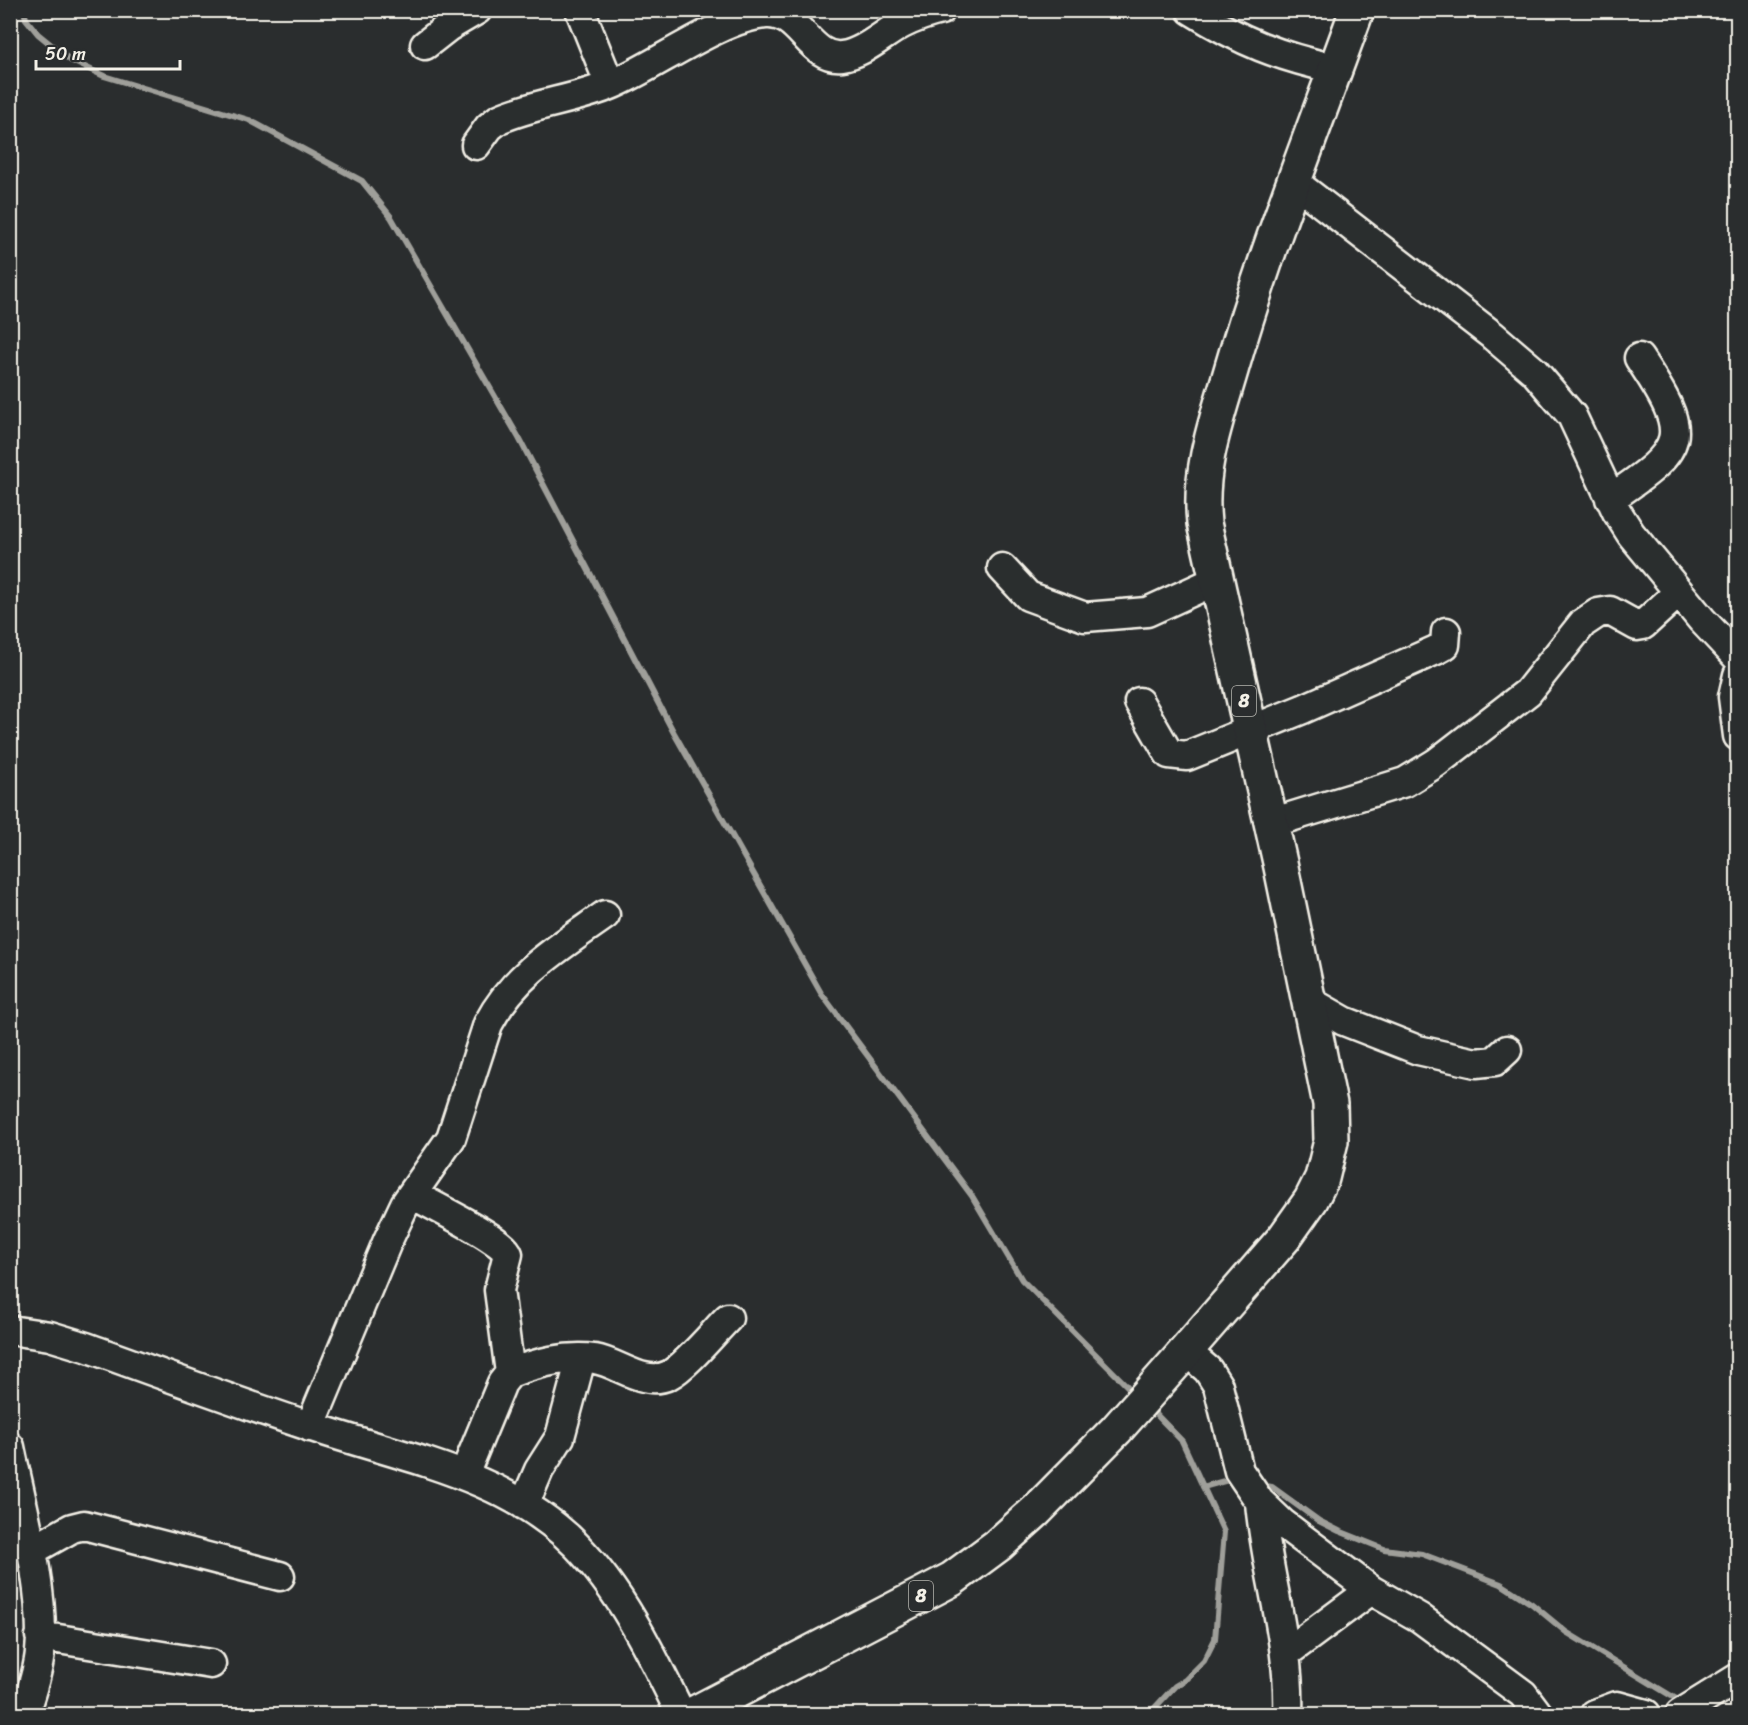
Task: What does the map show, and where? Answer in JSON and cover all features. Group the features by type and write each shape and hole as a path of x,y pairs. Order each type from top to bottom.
{"highway":[{"name":"8","path":"693,1714 902,1607 968,1569 1015,1530 1116,1430 1182,1356 1284,1238 1311,1200 1322,1178 1331,1141 1330,1104 1271,823 1204,523 1202,479 1208,448 1242,332 1293,182 1357,10"}],"street":[{"path":"425,45 448,27 477,10"},
{"path":"580,10 610,86"},
{"path":"476,145 489,127 512,113 610,86 700,38 764,14 779,14 790,19 819,48 838,56 852,54 903,23 941,10"},
{"path":"1191,10 1249,44 1279,56 1336,69"},
{"path":"1293,182 1492,335 1534,371 1572,416 1610,499 1631,534 1737,658"},
{"path":"1610,499 1659,464 1673,445 1677,431 1658,385 1639,358"},
{"path":"1002,568 1028,596 1085,617 1147,612 1217,580"},
{"path":"1271,823 1405,782 1462,745 1528,692 1582,623 1598,613 1610,611 1637,626 1643,625 1679,592"},
{"path":"1139,702 1164,747 1174,756 1187,756 1304,709 1436,650 1445,645 1446,632"},
{"path":"1737,675 1733,697 1737,736"},
{"path":"310,1427 388,1240 412,1194 451,1138 488,1024 508,990 547,956 605,915"},
{"path":"1309,1001 1372,1033 1438,1055 1485,1063 1495,1061 1507,1050"},
{"path":"412,1194 507,1249 508,1254 499,1290 510,1373"},
{"path":"464,1475 502,1383 510,1373 541,1362 595,1359 641,1377 657,1379 670,1374 728,1318"},
{"path":"10,1330 50,1336 86,1347 310,1427 464,1475 524,1505 553,1525 593,1565 645,1641 681,1714"},
{"path":"1182,1356 1208,1370 1218,1386 1239,1471 1260,1502 1282,1523 1348,1570 1371,1590 1420,1618 1523,1694 1538,1714"},
{"path":"524,1505 539,1470 561,1437 581,1359"},
{"path":"10,1447 31,1551 40,1636 37,1670 24,1714"},
{"path":"1260,1502 1263,1542 1289,1680 1288,1714"},
{"path":"31,1551 72,1528 84,1526 280,1576"},
{"path":"1285,1654 1371,1590"},
{"path":"40,1636 211,1664"},
{"path":"1687,1709 1737,1677"},
{"path":"1595,1714 1617,1706 1646,1714"}],"waterway":[{"path":"24,10 26,19 38,34 70,60 104,76 249,120 362,181 391,217 519,438 674,733 821,993 972,1196 1022,1280 1135,1394"},
{"path":"1149,1407 1182,1441 1224,1532 1215,1639 1204,1661 1185,1680 1175,1686 1149,1714"},
{"path":"1203,1487 1228,1480 1235,1481"},
{"path":"1260,1485 1272,1487 1319,1521 1339,1531 1384,1549 1422,1554 1501,1584 1532,1604 1566,1632 1683,1703"}]}
